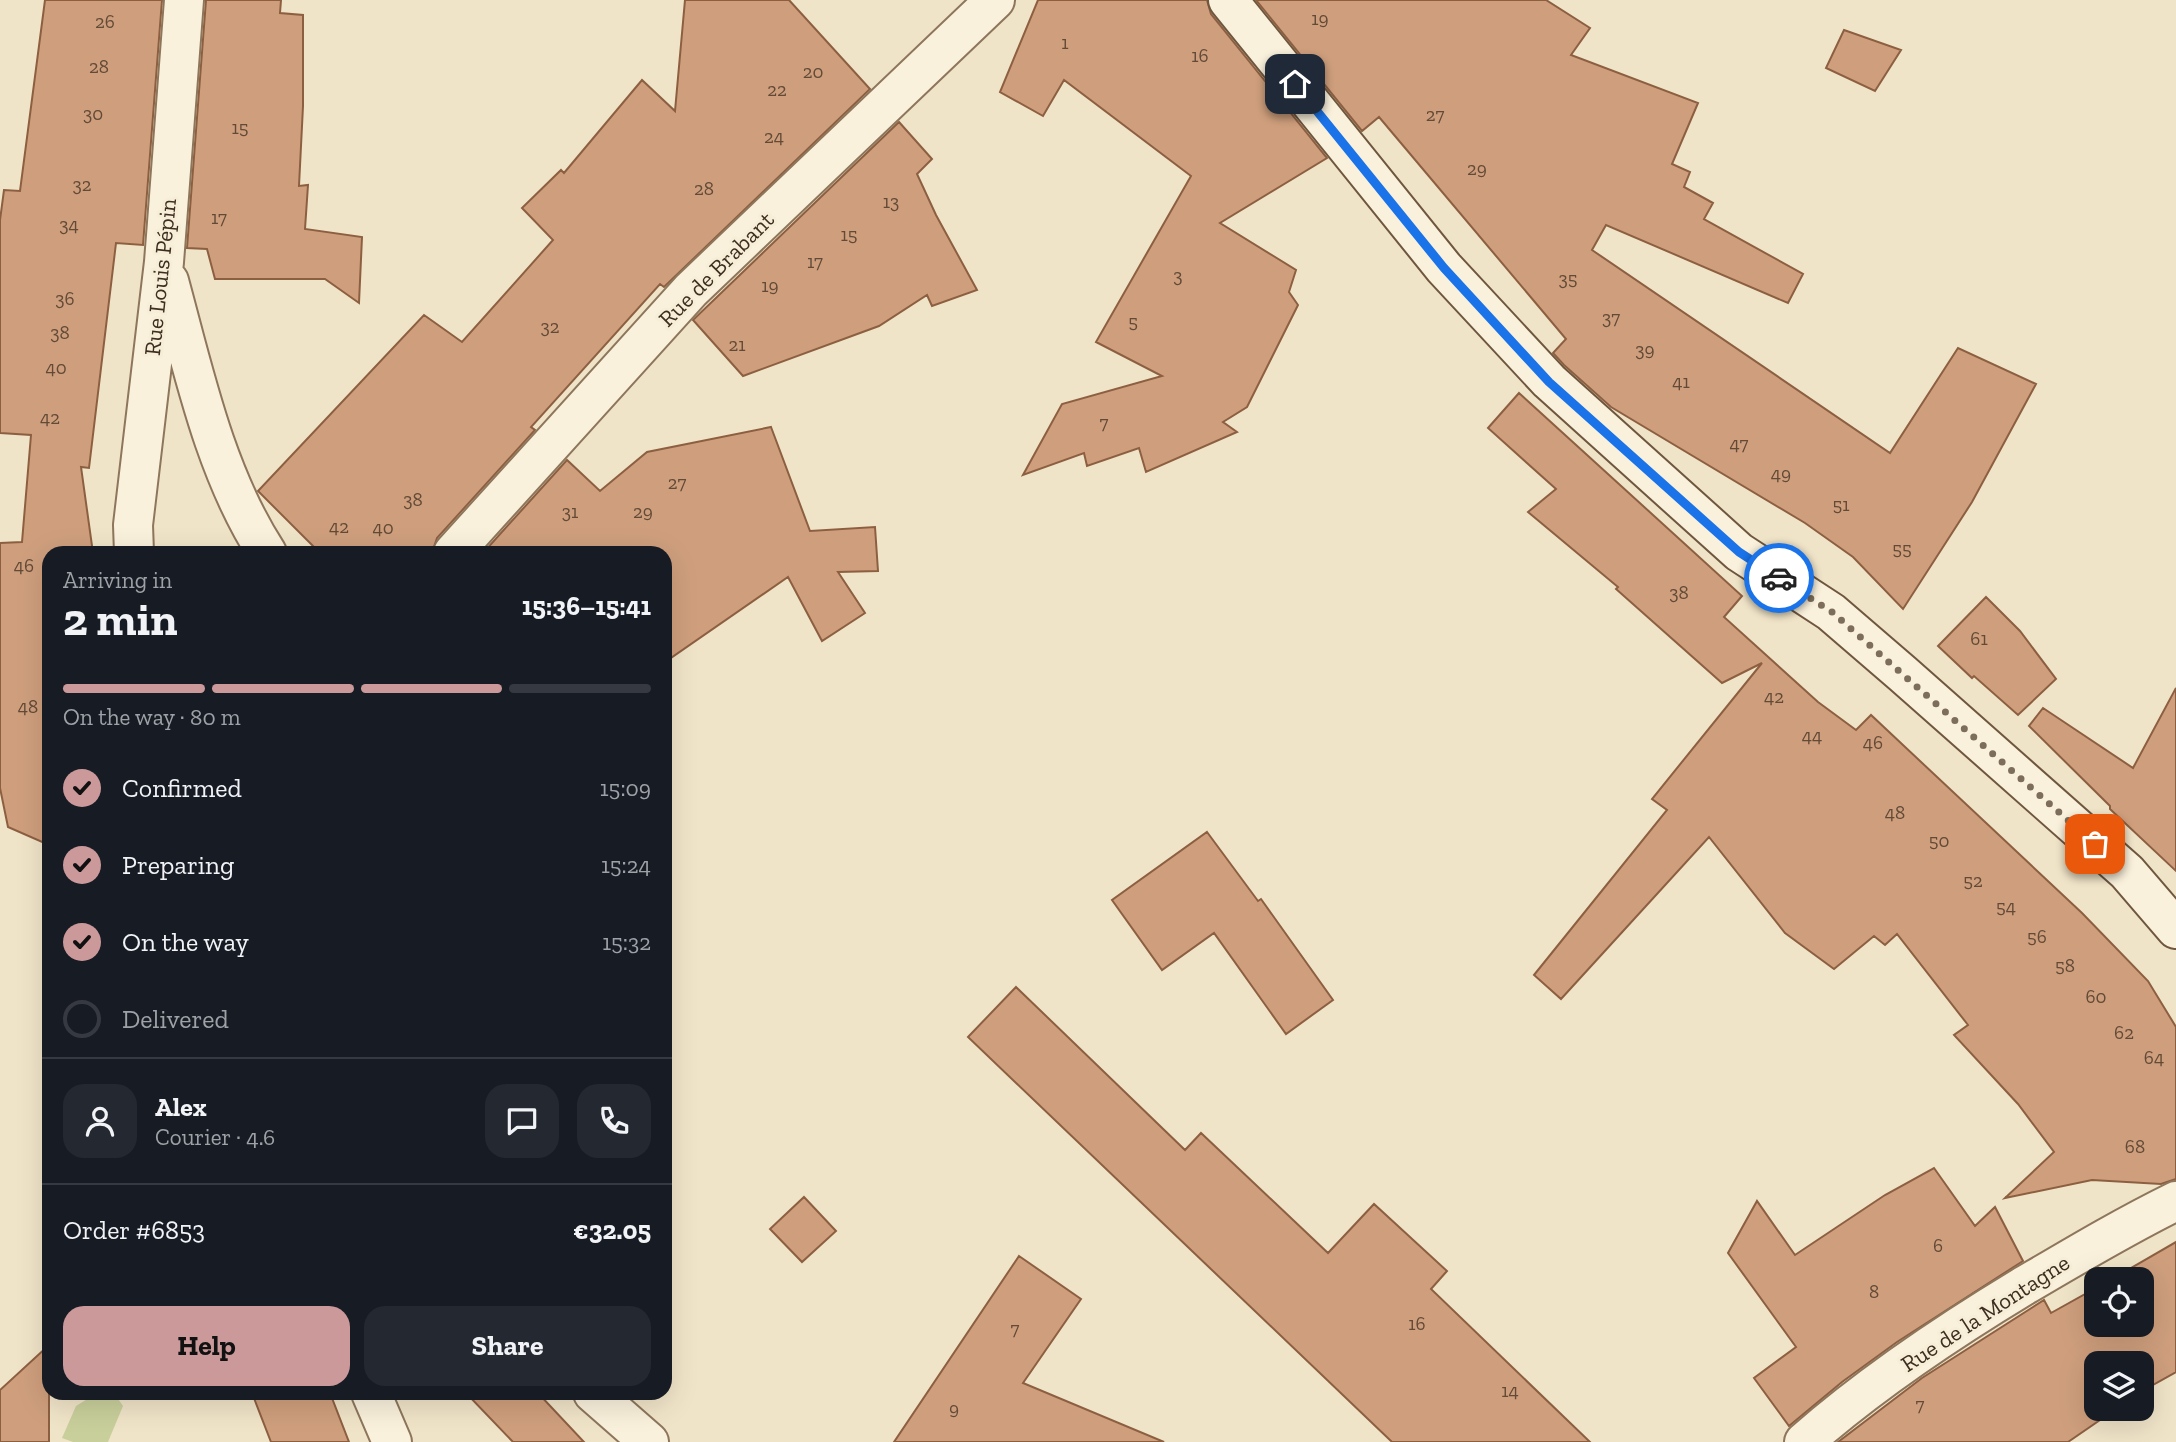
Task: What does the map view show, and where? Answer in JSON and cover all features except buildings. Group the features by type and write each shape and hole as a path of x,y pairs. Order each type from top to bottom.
{"street":[{"name":"Rue Louis Pépin","path":"134,546 133,525 163,262 184,0"},
{"name":"Rue de Brabant","path":"459,546 691,290 995,0"},
{"path":"1228,0 1444,268 1549,382 1739,552 1832,612 2127,872 2176,929"},
{"path":"163,262 212,437 263,546"},
{"name":"Rue de la Montagne","path":"1804,1442 1836,1413 1956,1327 2118,1229 2176,1201"},
{"path":"374,1400 392,1442"},
{"path":"601,1400 649,1442"}],"green space":[{"path":"86,1400 119,1400 123,1406 108,1442 73,1442 62,1438 76,1406"}],"way so far":[{"path":"1779,578 1832,612 2095,844"}],"route":[{"path":"1295,84 1444,268 1549,382 1739,552 1779,578"}]}
